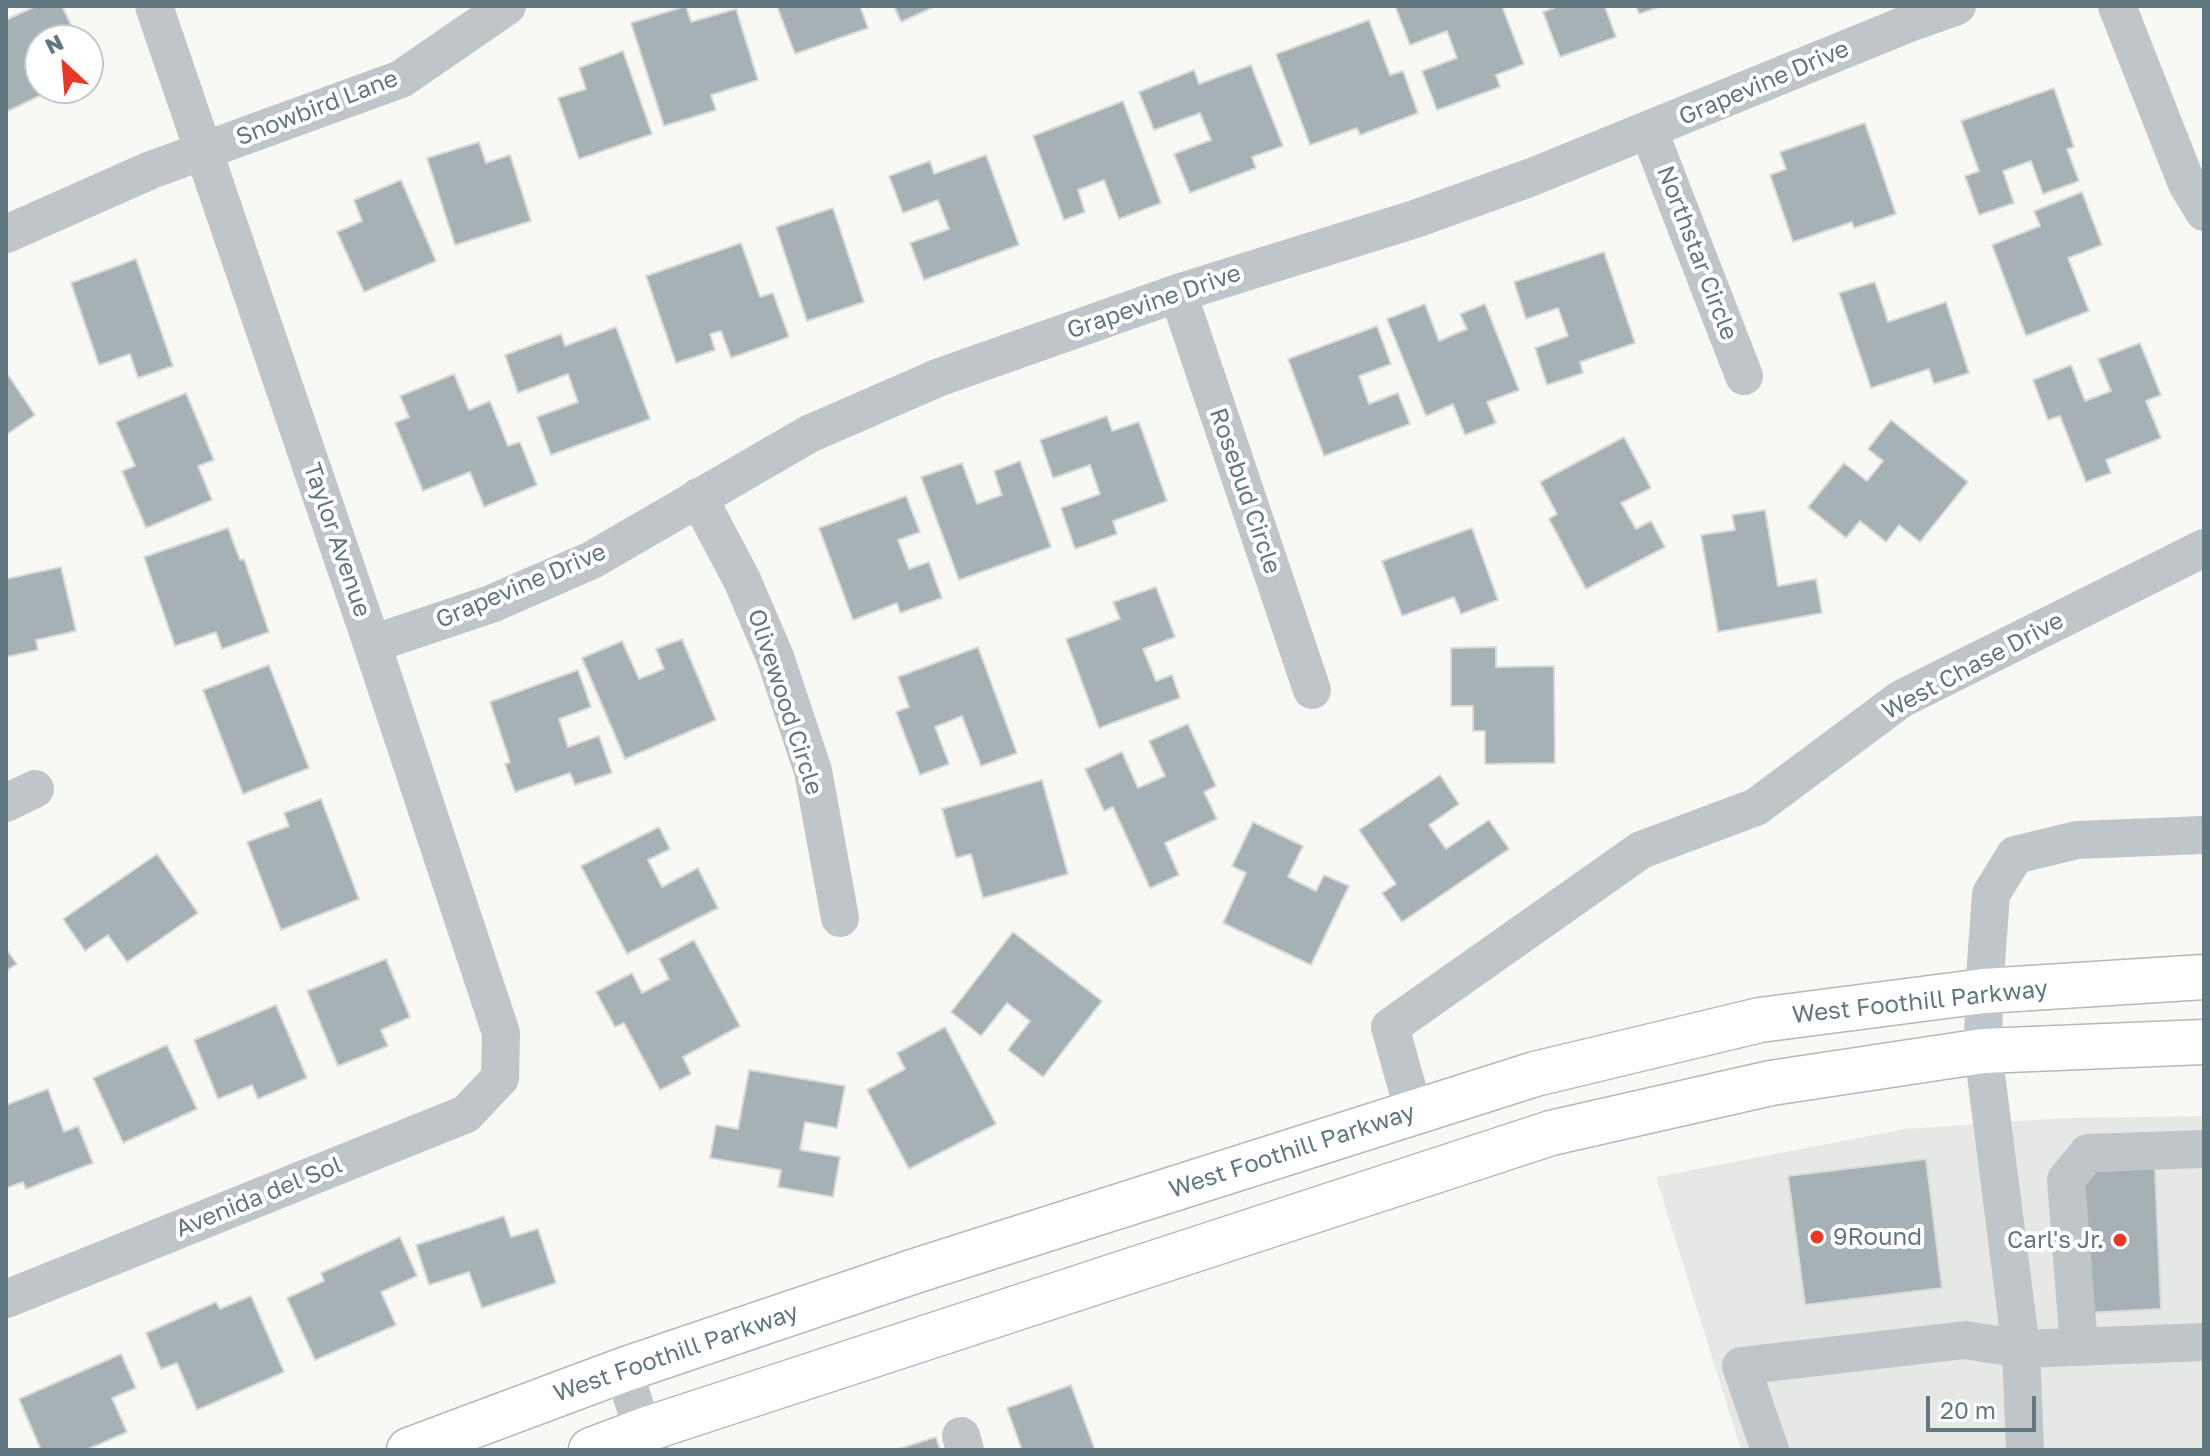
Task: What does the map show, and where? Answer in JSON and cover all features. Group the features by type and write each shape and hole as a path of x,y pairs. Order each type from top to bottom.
{"main road":[{"name":"West Foothill Parkway","path":"409,1450 623,1370 915,1271 1535,1074 1760,1020 1984,991 2204,977"},
{"path":"591,1450 647,1440 1551,1133 1771,1083 1983,1051 2204,1042"}],"street":[{"name":"Taylor Avenue","path":"154,6 501,1033 500,1078"},
{"name":"Snowbird Lane","path":"6,234 151,170 401,79 507,6"},
{"name":"Grapevine Drive","path":"372,644 491,604 592,560 809,434 940,377 1178,293 1415,219 1649,131 1909,14 1957,6"},
{"path":"2117,6 2187,184 2204,212"},
{"name":"Northstar Circle","path":"1649,131 1744,376"},
{"name":"Rosebud Circle","path":"1178,293 1312,690"},
{"name":"Olivewood Circle","path":"698,497 742,580 775,657 813,771 840,918"},
{"name":"West Chase Drive","path":"1414,1112 1390,1027 1641,850 1756,807 1901,699 2204,548"},
{"path":"2025,1450 2021,1349 1983,1051 1991,894 2015,855 2077,840 2204,835"},
{"name":"Avenida del Sol","path":"6,1299 466,1114 500,1078"},
{"path":"2079,1347 2066,1180 2088,1153 2204,1149"},
{"path":"1770,1450 1741,1366 1965,1340 2021,1349 2204,1342"},
{"path":"623,1370 647,1440"}],"shaded area":[{"path":"2204,1116 2204,1450 1741,1450 1656,1177 1905,1129 2066,1118"}],"building":[{"path":"36,6 62,6 70,24 24,24 24,103 6,112 6,20"},
{"path":"686,6 691,22 736,9 758,80 711,95 716,110 664,126 631,23"},
{"path":"777,6 860,6 868,28 795,54"},
{"path":"894,6 936,6 901,22"},
{"path":"1395,6 1502,6 1524,64 1496,75 1500,87 1437,110 1422,71 1457,58 1447,31 1410,45"},
{"path":"1558,6 1607,6 1616,37 1560,57 1543,12"},
{"path":"1636,6 1662,6 1639,14"},
{"path":"1369,20 1390,75 1403,71 1418,113 1360,135 1357,128 1310,145 1276,54"},
{"path":"623,51 652,134 579,159 558,98 586,89 579,68"},
{"path":"1251,65 1283,146 1252,157 1256,168 1190,193 1174,154 1211,140 1200,113 1154,130 1139,92 1194,70 1199,84"},
{"path":"2054,88 2074,147 2067,149 2079,181 2043,194 2031,161 2003,171 2014,203 1979,215 1965,176 1979,171 1961,121"},
{"path":"1123,101 1161,203 1119,219 1104,180 1078,190 1085,212 1064,220 1033,136"},
{"path":"1865,123 1896,214 1854,228 1852,222 1793,242 1770,175 1786,169 1780,152"},
{"path":"479,142 486,163 510,155 531,221 455,245 427,158"},
{"path":"986,155 1019,245 924,280 910,243 949,229 938,200 903,213 889,176 930,161 934,174"},
{"path":"401,180 436,261 364,292 337,232 362,221 354,200"},
{"path":"2082,192 2102,245 2068,258 2089,311 2026,336 1992,245 2040,226 2034,211"},
{"path":"833,208 864,302 807,321 776,227"},
{"path":"741,243 760,297 773,293 789,337 731,358 721,331 710,334 715,350 676,363 646,276"},
{"path":"1604,252 1635,343 1580,362 1583,373 1547,385 1535,348 1568,336 1558,308 1526,319 1514,282"},
{"path":"136,259 173,366 138,378 130,354 99,365 71,283"},
{"path":"1875,282 1888,322 1946,302 1969,373 1934,384 1929,369 1871,388 1839,293"},
{"path":"1425,304 1439,341 1467,329 1460,314 1485,304 1519,390 1487,402 1496,423 1465,435 1453,404 1426,416 1387,319"},
{"path":"1377,326 1391,364 1359,376 1369,404 1398,393 1410,424 1324,456 1288,359"},
{"path":"616,327 650,419 551,455 537,417 578,402 568,374 518,393 505,355 561,334 565,346"},
{"path":"2140,343 2161,395 2146,401 2161,438 2106,460 2111,473 2086,482 2060,416 2048,420 2033,380 2071,365 2085,401 2111,391 2098,359"},
{"path":"6,372 35,415 6,435"},
{"path":"454,374 469,410 490,401 508,446 520,442 537,485 484,507 470,472 423,491 395,423 409,417 400,396"},
{"path":"186,393 214,460 198,466 212,500 146,528 122,471 135,466 116,422"},
{"path":"1107,416 1112,431 1139,422 1167,501 1113,521 1117,534 1075,549 1061,508 1100,494 1090,465 1053,478 1040,440"},
{"path":"1891,420 1968,482 1920,542 1899,525 1886,542 1860,521 1846,538 1808,507 1844,463 1867,481 1883,461 1868,449"},
{"path":"1624,437 1651,488 1621,503 1636,529 1651,521 1665,547 1586,589 1549,519 1557,514 1540,482"},
{"path":"1020,461 1051,547 959,580 921,477 962,463 977,504 1002,495 994,471"},
{"path":"906,496 920,532 898,540 909,569 929,562 942,598 900,613 897,603 853,620 819,528"},
{"path":"1765,510 1778,586 1816,579 1822,613 1718,632 1701,535 1735,530 1732,515"},
{"path":"228,528 240,560 244,559 269,632 222,649 216,632 175,646 144,557"},
{"path":"1472,528 1498,600 1461,614 1454,597 1402,616 1382,561"},
{"path":"61,567 76,631 36,640 38,650 6,657 6,579"},
{"path":"1156,587 1175,637 1143,649 1156,681 1172,675 1180,698 1099,728 1066,639 1120,619 1113,602"},
{"path":"682,639 716,720 625,759 582,658 622,641 639,679 664,669 656,649"},
{"path":"978,647 1017,753 981,766 962,716 935,727 949,764 920,775 896,712 909,707 898,677"},
{"path":"1496,647 1496,667 1554,666 1555,763 1485,764 1485,731 1473,731 1473,706 1451,706 1451,648"},
{"path":"269,665 309,768 243,794 203,690"},
{"path":"578,670 591,707 559,719 568,747 599,736 612,773 575,785 570,773 515,792 505,764 510,762 490,702"},
{"path":"1188,724 1216,786 1204,792 1217,819 1165,843 1179,875 1150,888 1113,807 1104,811 1085,769 1122,752 1138,788 1165,776 1149,741"},
{"path":"1440,775 1459,804 1429,825 1446,849 1489,820 1509,849 1402,922 1382,893 1396,884 1359,830"},
{"path":"1042,780 1068,874 983,898 971,854 956,858 942,809"},
{"path":"321,799 359,899 281,930 247,842 289,826 284,813"},
{"path":"1253,822 1303,846 1288,877 1316,891 1324,875 1349,886 1311,965 1223,923 1246,873 1232,866"},
{"path":"659,827 670,849 648,860 662,887 698,868 718,908 627,954 581,866"},
{"path":"157,854 198,913 127,962 108,935 85,951 63,919"},
{"path":"1013,932 1102,1001 1043,1077 1008,1050 1030,1021 1007,1003 981,1036 951,1012"},
{"path":"694,940 740,1026 683,1057 691,1074 660,1090 624,1023 615,1027 596,992 632,973 642,993 669,979 659,959"},
{"path":"6,949 17,964 6,971"},
{"path":"386,959 410,1017 381,1030 388,1046 338,1066 307,991"},
{"path":"276,1005 307,1078 258,1099 252,1085 218,1099 194,1040"},
{"path":"945,1027 996,1124 909,1169 867,1090 905,1069 897,1053"},
{"path":"167,1045 197,1109 123,1143 93,1078"},
{"path":"749,1070 845,1086 837,1128 805,1122 800,1150 840,1157 833,1197 778,1187 781,1170 710,1158 716,1125 738,1129"},
{"path":"48,1089 64,1132 78,1126 93,1163 26,1189 23,1182 6,1188 6,1105"},
{"path":"1926,1159 1942,1288 1805,1305 1788,1176"},
{"name":"Carl's Jr.","path":"2155,1168 2161,1309 2086,1313 2080,1172"},
{"path":"504,1216 511,1237 538,1229 556,1283 482,1308 469,1272 429,1285 416,1245"},
{"path":"400,1237 417,1276 381,1292 396,1325 315,1360 287,1298 324,1281 321,1273"},
{"path":"251,1296 284,1372 197,1410 177,1363 161,1369 146,1333 216,1302 220,1309"},
{"path":"121,1354 136,1388 112,1398 127,1432 86,1450 41,1450 19,1399"},
{"path":"1071,1385 1095,1450 1022,1450 1007,1408"},
{"path":"936,1437 940,1450 895,1450"}],"place":[{"name":"9Round","path":"1817,1237"},
{"name":"Carl's Jr.","path":"2120,1240"}]}
